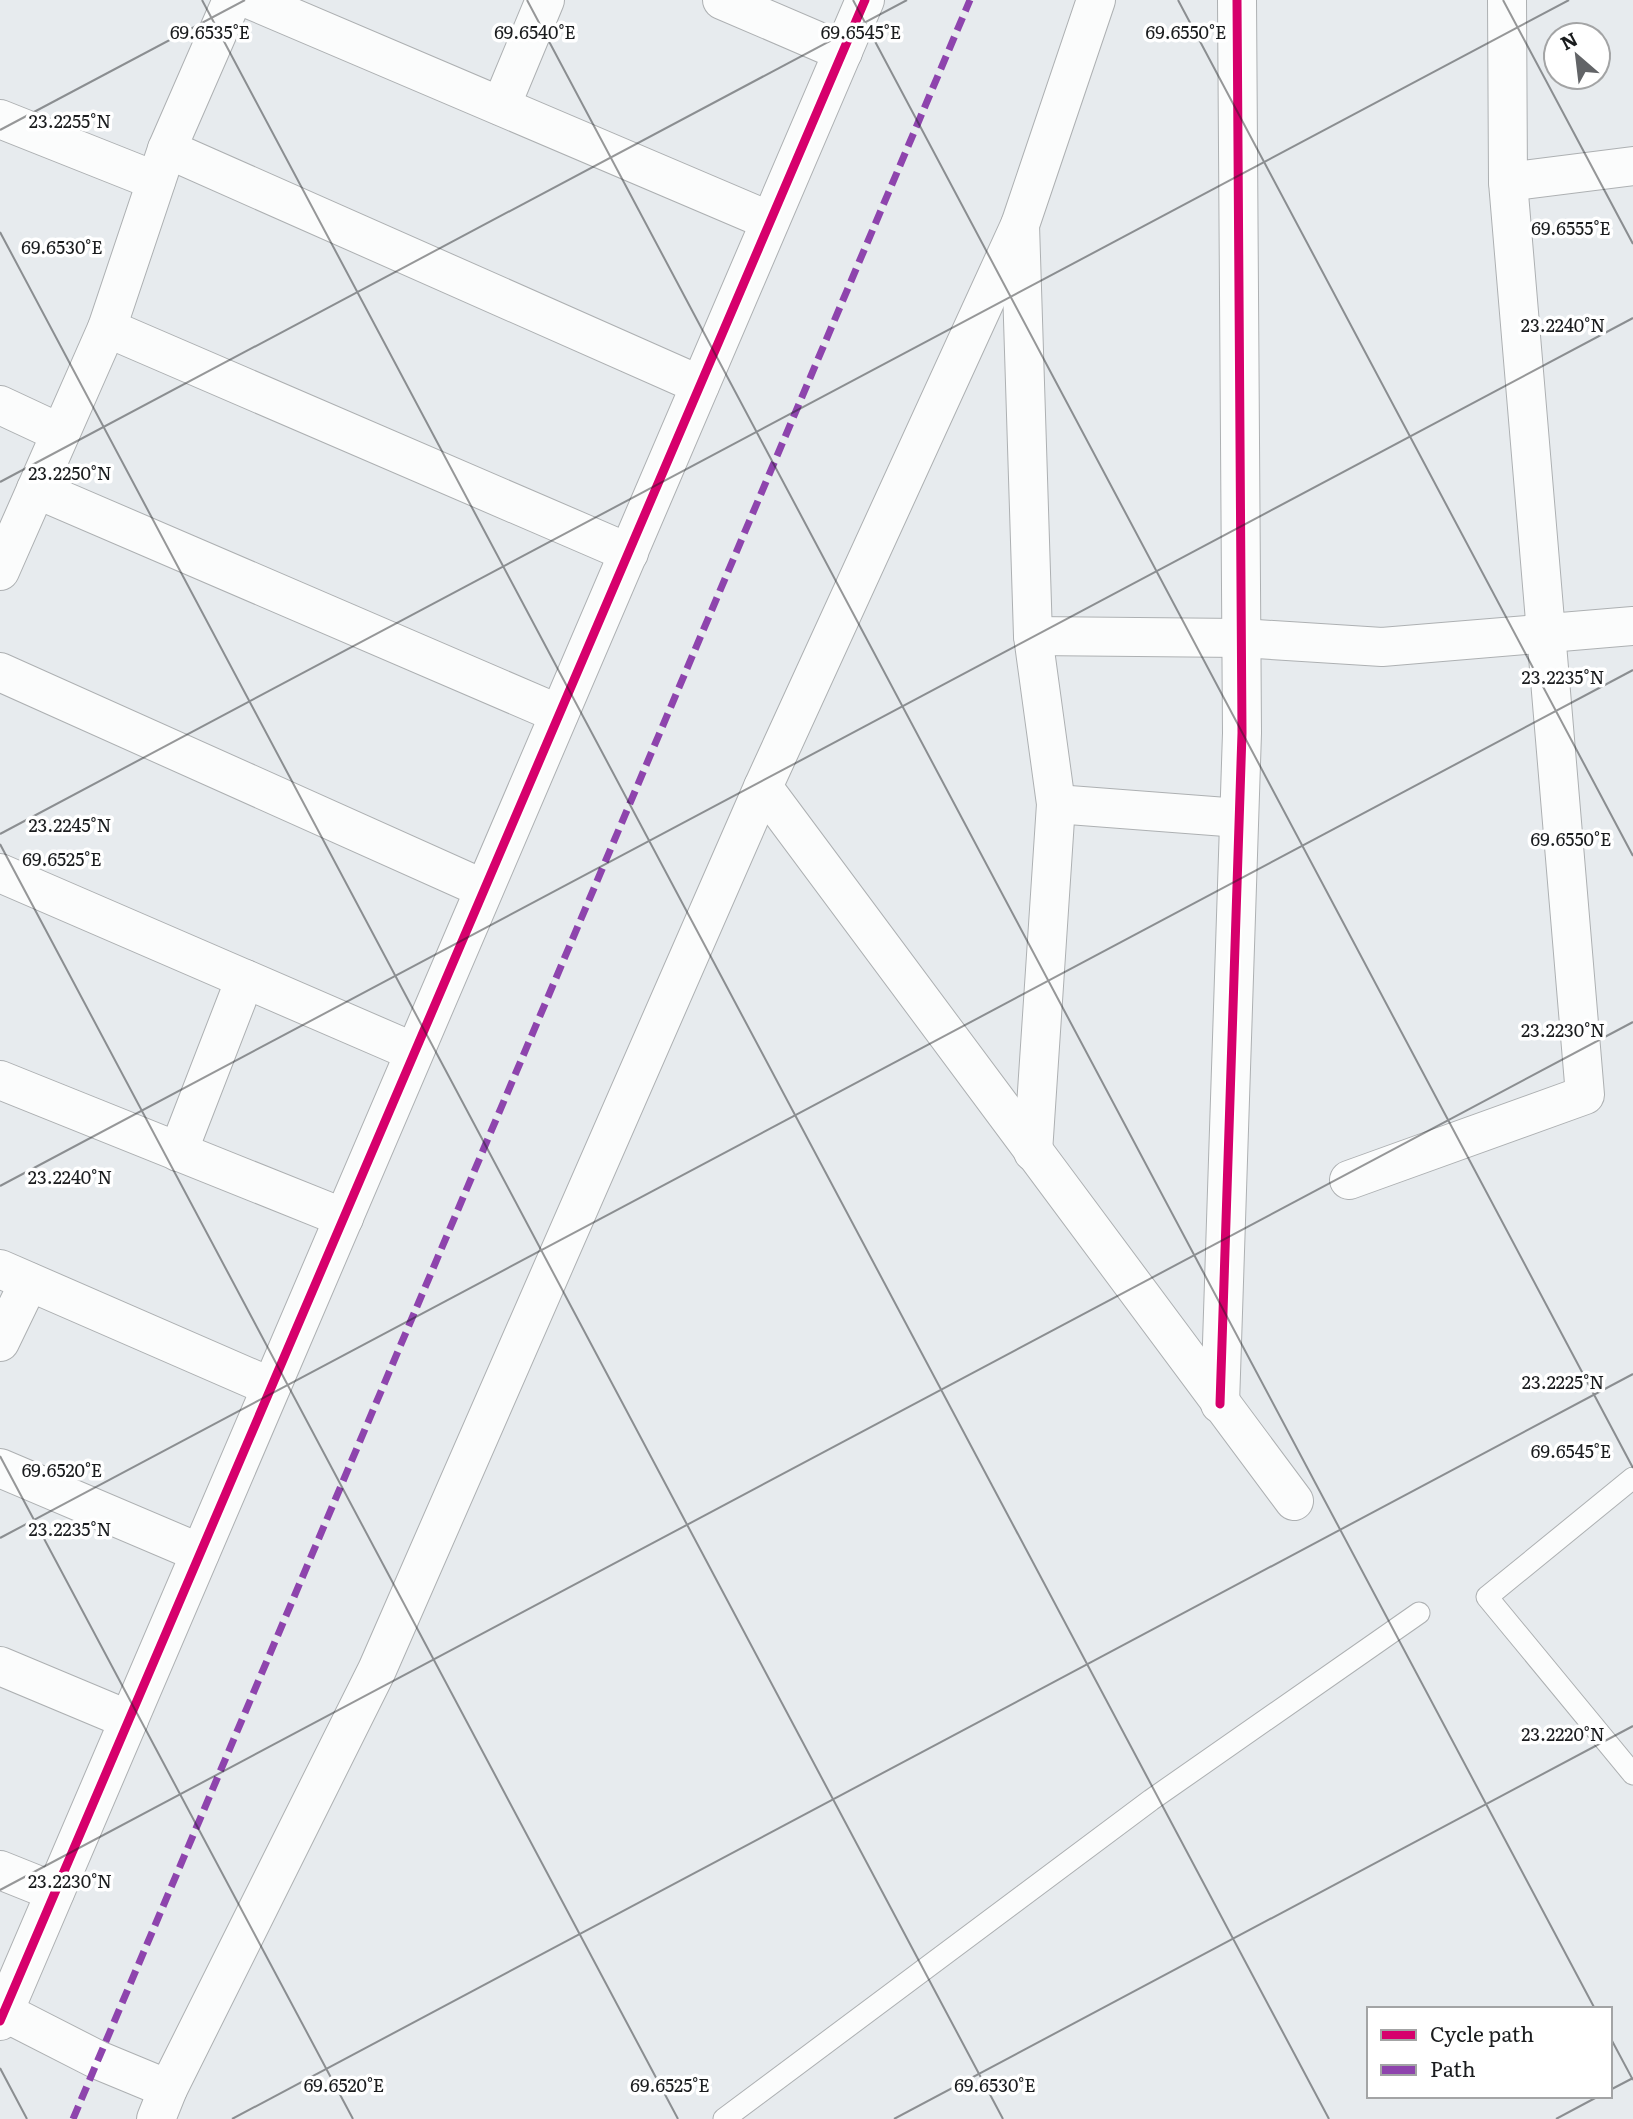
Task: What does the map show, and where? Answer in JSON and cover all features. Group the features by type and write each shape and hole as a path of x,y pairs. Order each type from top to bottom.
{"street":[{"path":"0,570 107,328 161,165 232,0"},
{"path":"251,0 771,221"},
{"path":"501,106 545,0"},
{"path":"722,0 843,52"},
{"path":"865,0 2,2016 98,2060 162,2104 377,1670 763,786 1020,225 1097,0"},
{"path":"1220,1404 1239,818 1241,638 1237,0"},
{"path":"1349,1180 1585,1095 1544,634 1508,182 1507,0"},
{"path":"0,119 161,165 700,385"},
{"path":"1508,182 1633,166"},
{"path":"1020,225 1033,636 1056,804 1034,1152"},
{"path":"107,328 629,553"},
{"path":"0,405 60,433"},
{"path":"36,489 559,714"},
{"path":"1033,636 1241,638 1382,647 1633,626"},
{"path":"0,672 484,890"},
{"path":"763,786 1294,1501"},
{"path":"1056,804 1239,818"},
{"path":"0,873 414,1052"},
{"path":"178,1152 245,979"},
{"path":"0,1080 344,1219"},
{"path":"0,1342 14,1275 271,1387"},
{"path":"0,1468 200,1553"},
{"path":"0,1666 129,1720"},
{"path":"0,1870 55,1892"}],"lane":[{"path":"1633,1478 1488,1597 1633,1774"},
{"path":"724,2119 1151,1800 1419,1612"}],"marked path":[{"path":"73,2119 970,0"}],"cycle path":[{"path":"0,2021 865,0"},
{"path":"1220,1404 1242,733 1237,0"}]}
